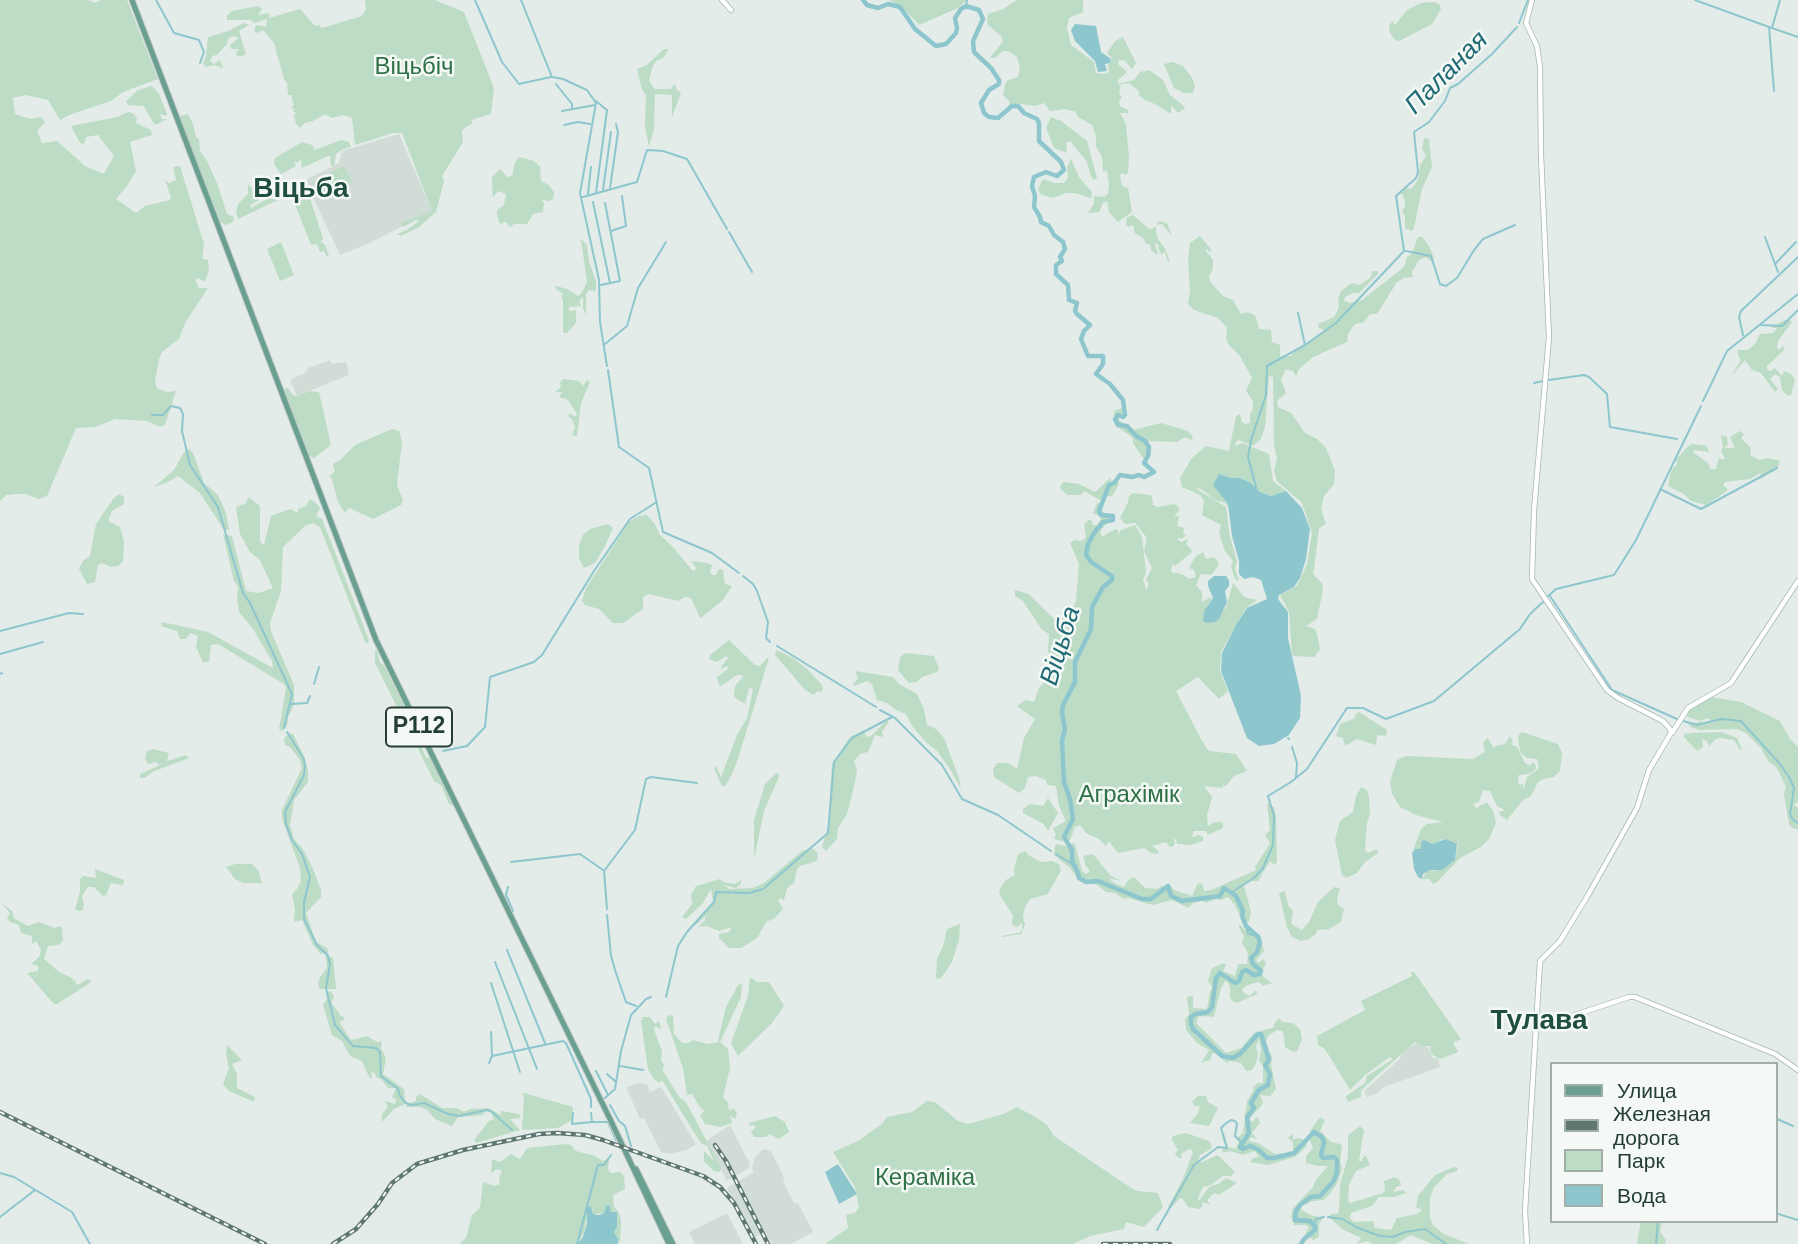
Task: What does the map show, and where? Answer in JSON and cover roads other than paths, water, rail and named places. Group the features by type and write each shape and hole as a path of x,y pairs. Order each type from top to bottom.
{"main road":[{"name":"Р112","path":"132,0 376,640 671,1244"}],"street":[{"path":"722,0 731,10"},
{"path":"1532,0 1526,23 1537,46 1540,66 1549,337 1534,510 1532,579 1607,690 1663,721 1671,729 1671,733"},
{"path":"1527,1244 1525,1211 1540,961 1560,941 1587,897 1637,808 1649,770 1671,733 1688,708 1731,683 1798,581"},
{"path":"1536,1028 1629,997 1645,1000 1750,1044 1786,1060 1798,1070"}],"water":[{"path":"1075,24 1096,26 1101,52 1111,59 1110,63 1105,64 1107,71 1098,72 1095,61 1075,41 1071,30"},
{"path":"1219,474 1240,478 1271,496 1286,491 1302,508 1310,529 1300,578 1294,587 1279,595 1278,599 1288,612 1288,638 1301,696 1300,718 1289,735 1274,744 1259,746 1247,738 1221,671 1222,653 1236,625 1247,608 1267,599 1261,580 1253,577 1244,579 1239,574 1228,504 1213,485"},
{"path":"1214,576 1226,576 1229,580 1225,591 1227,602 1219,619 1206,623 1203,621 1204,611 1213,598 1208,581"},
{"path":"1446,839 1457,844 1455,860 1442,870 1430,870 1423,874 1422,879 1418,877 1412,853 1415,849 1421,849 1421,842 1424,840 1432,844"},
{"path":"838,1164 857,1194 839,1204 825,1172"},
{"path":"609,1205 611,1212 617,1212 617,1227 614,1232 618,1244 577,1244 583,1237 587,1224 587,1208 591,1206 593,1214 599,1215 604,1213"}],"waterway":[{"path":"156,0 174,33 199,40 204,52 200,63"},
{"path":"475,0 502,62 519,84 551,77"},
{"path":"521,0 552,77 587,90 596,103 580,193 599,280 600,322 607,366"},
{"name":"Віцьба","path":"863,0 867,5 878,8 888,4 900,7 915,29 936,46 946,44 956,33 955,18 961,9 966,6 979,10 983,19 973,41 974,52 999,80 999,84 989,90 981,103 984,113 998,118 1012,106 1018,106 1024,113 1037,119 1039,141 1061,162 1064,170 1057,176 1046,172 1034,177 1034,207 1041,222 1049,226 1054,235 1063,242 1065,249 1060,257 1062,261 1056,265 1056,274 1068,285 1069,300 1077,303 1075,311 1090,325 1081,339 1088,356 1103,356 1103,364 1096,374 1110,384 1123,400 1125,415 1118,415 1115,419 1118,425 1127,426 1145,441 1149,447 1144,463 1154,472 1144,477 1120,475 1109,485 1099,511 1101,515 1113,516 1113,520 1103,522 1088,544 1086,555 1091,562 1112,576 1112,580 1103,587 1092,607 1091,629 1075,662 1075,682 1063,705 1064,782 1073,819 1064,837 1072,850 1072,861 1079,878 1086,882 1098,881 1142,899 1151,899 1168,886 1171,896 1182,901 1220,896 1224,888 1236,896 1246,926 1260,942 1257,952 1251,958 1261,971 1260,974 1254,975 1246,970 1235,983 1220,973 1216,978 1212,1007 1208,1012 1191,1017 1191,1024 1222,1056 1233,1058 1261,1034 1269,1060 1265,1065 1270,1074 1268,1085 1259,1090 1251,1103 1254,1108 1247,1117 1249,1133 1240,1147 1243,1149 1250,1146 1267,1158 1274,1158 1294,1153 1314,1132 1322,1137 1324,1142 1321,1155 1323,1158 1334,1157 1337,1160 1337,1173 1333,1182 1320,1196 1311,1197 1296,1211 1295,1220 1310,1221 1315,1227 1301,1244"},
{"name":"Віцьба","path":"966,6 967,0"},
{"name":"Паланая","path":"1519,23 1528,0"},
{"path":"1695,0 1769,27 1774,91"},
{"path":"1772,28 1780,0"},
{"name":"Паланая","path":"1257,491 1248,457 1266,395 1267,366 1305,345 1336,323 1404,251 1396,196 1416,178 1418,172 1414,132 1429,122 1445,101 1450,88 1492,54 1517,27"},
{"path":"1769,27 1798,37"},
{"path":"556,84 572,104 572,109"},
{"path":"596,101 607,110 596,193"},
{"path":"562,111 595,105"},
{"path":"564,125 578,122 590,124"},
{"path":"610,188 618,132 616,124"},
{"path":"603,190 611,132"},
{"path":"583,197 637,182 647,150 663,151 687,159 727,229"},
{"path":"588,194 591,167"},
{"path":"611,231 626,226 622,196"},
{"path":"593,202 610,283"},
{"path":"601,285 620,281 605,203"},
{"path":"1406,251 1431,256 1440,284 1446,286 1457,278 1483,239 1515,225"},
{"path":"729,232 752,272"},
{"path":"1765,237 1778,272"},
{"path":"605,344 627,326 638,288 666,242"},
{"path":"1775,264 1796,242"},
{"path":"1743,335 1739,317 1741,311 1798,257"},
{"path":"1703,401 1727,351 1798,294"},
{"path":"1760,325 1782,326 1798,310"},
{"path":"1298,313 1305,345"},
{"path":"608,370 619,447 649,468 663,532 712,553 739,573"},
{"path":"1549,380 1584,375 1589,377 1607,394 1610,427 1677,439"},
{"path":"1534,383 1543,381"},
{"path":"152,415 163,415 171,406 180,408 183,414 182,431 190,465 218,507 243,593 292,694 284,728"},
{"path":"1547,597 1556,589 1614,575 1636,540 1701,406"},
{"path":"1660,489 1701,509 1777,468"},
{"path":"638,514 655,503"},
{"path":"443,751 467,746 485,727 490,677 534,662 542,655 594,571 630,519 636,515"},
{"path":"743,576 757,591 768,622 766,638 770,642"},
{"path":"1550,596 1612,690 1677,719"},
{"path":"1232,892 1254,878 1263,868 1273,845 1274,816 1268,796 1307,769 1347,708 1363,708 1386,719 1434,701 1520,629 1530,614 1544,601"},
{"path":"0,631 69,613 83,614"},
{"path":"0,654 43,642"},
{"path":"777,646 876,707"},
{"path":"314,684 319,667"},
{"path":"291,704 307,703 310,696"},
{"path":"880,710 895,718 942,765 962,799 998,815 1051,851"},
{"path":"666,997 678,946 714,902 716,892 749,893 763,889 828,833 834,762 852,738 892,717"},
{"path":"1683,721 1697,725 1721,719 1741,721 1789,777 1794,788 1790,814 1798,823"},
{"path":"287,732 304,759 305,767 304,775 285,812 286,824 292,840 302,854 310,877 304,902 304,919 317,945 328,956 330,964 326,988 335,1025 353,1046 376,1048 380,1052 381,1076 398,1089 406,1103 424,1103 459,1116 487,1110 512,1130"},
{"name":"Паланая","path":"1292,747 1297,763 1296,777"},
{"path":"607,909 604,871 635,830 646,779 651,777 697,783"},
{"path":"511,862 580,854 603,870"},
{"path":"1056,854 1075,866"},
{"path":"508,887 506,895 513,911"},
{"path":"607,915 611,956 616,973 626,1002 636,1006"},
{"path":"1247,928 1248,934 1254,935"},
{"path":"507,950 545,1043"},
{"path":"495,962 537,1069"},
{"path":"491,983 520,1072"},
{"path":"605,1098 615,1089 621,1051 631,1015 651,997"},
{"path":"489,1063 492,1056 491,1032"},
{"path":"492,1056 563,1041 591,1099 591,1107"},
{"path":"620,1066 643,1070"},
{"path":"596,1071 608,1095"},
{"path":"607,1074 616,1082"},
{"path":"610,1105 625,1126 631,1146"},
{"path":"573,1113 572,1124 592,1122"},
{"path":"591,1113 592,1122 608,1122 616,1140"},
{"path":"1777,1119 1793,1126"},
{"path":"1157,1230 1194,1165 1218,1147 1227,1148 1221,1128 1231,1120 1235,1121 1235,1136 1242,1143"},
{"path":"577,1244 598,1165 604,1165 611,1155"},
{"path":"0,1173 14,1177 72,1212 90,1244"},
{"path":"0,1217 35,1190"},
{"path":"1777,1214 1798,1220"},
{"path":"1314,1226 1316,1219 1324,1217"},
{"path":"1328,1217 1342,1219 1380,1236 1393,1237 1425,1229 1446,1244"},
{"path":"1656,1244 1658,1223"}],"railway":[{"path":"0,1112 265,1244"},
{"path":"333,1244 356,1229 392,1183 417,1164 463,1150 539,1134 557,1133 585,1135 603,1140 703,1176 720,1187 734,1203 756,1244"},
{"path":"715,1145 726,1161 768,1244"},
{"path":"1103,1244 1170,1244"}],"district":[{"name":"Віцьба","path":"301,189"},
{"name":"Тулава","path":"1539,1021"}],"park label":[{"name":"Віцьбіч","path":"414,67"},
{"name":"Аграхімік","path":"1129,795"},
{"name":"Кераміка","path":"925,1178"}]}
